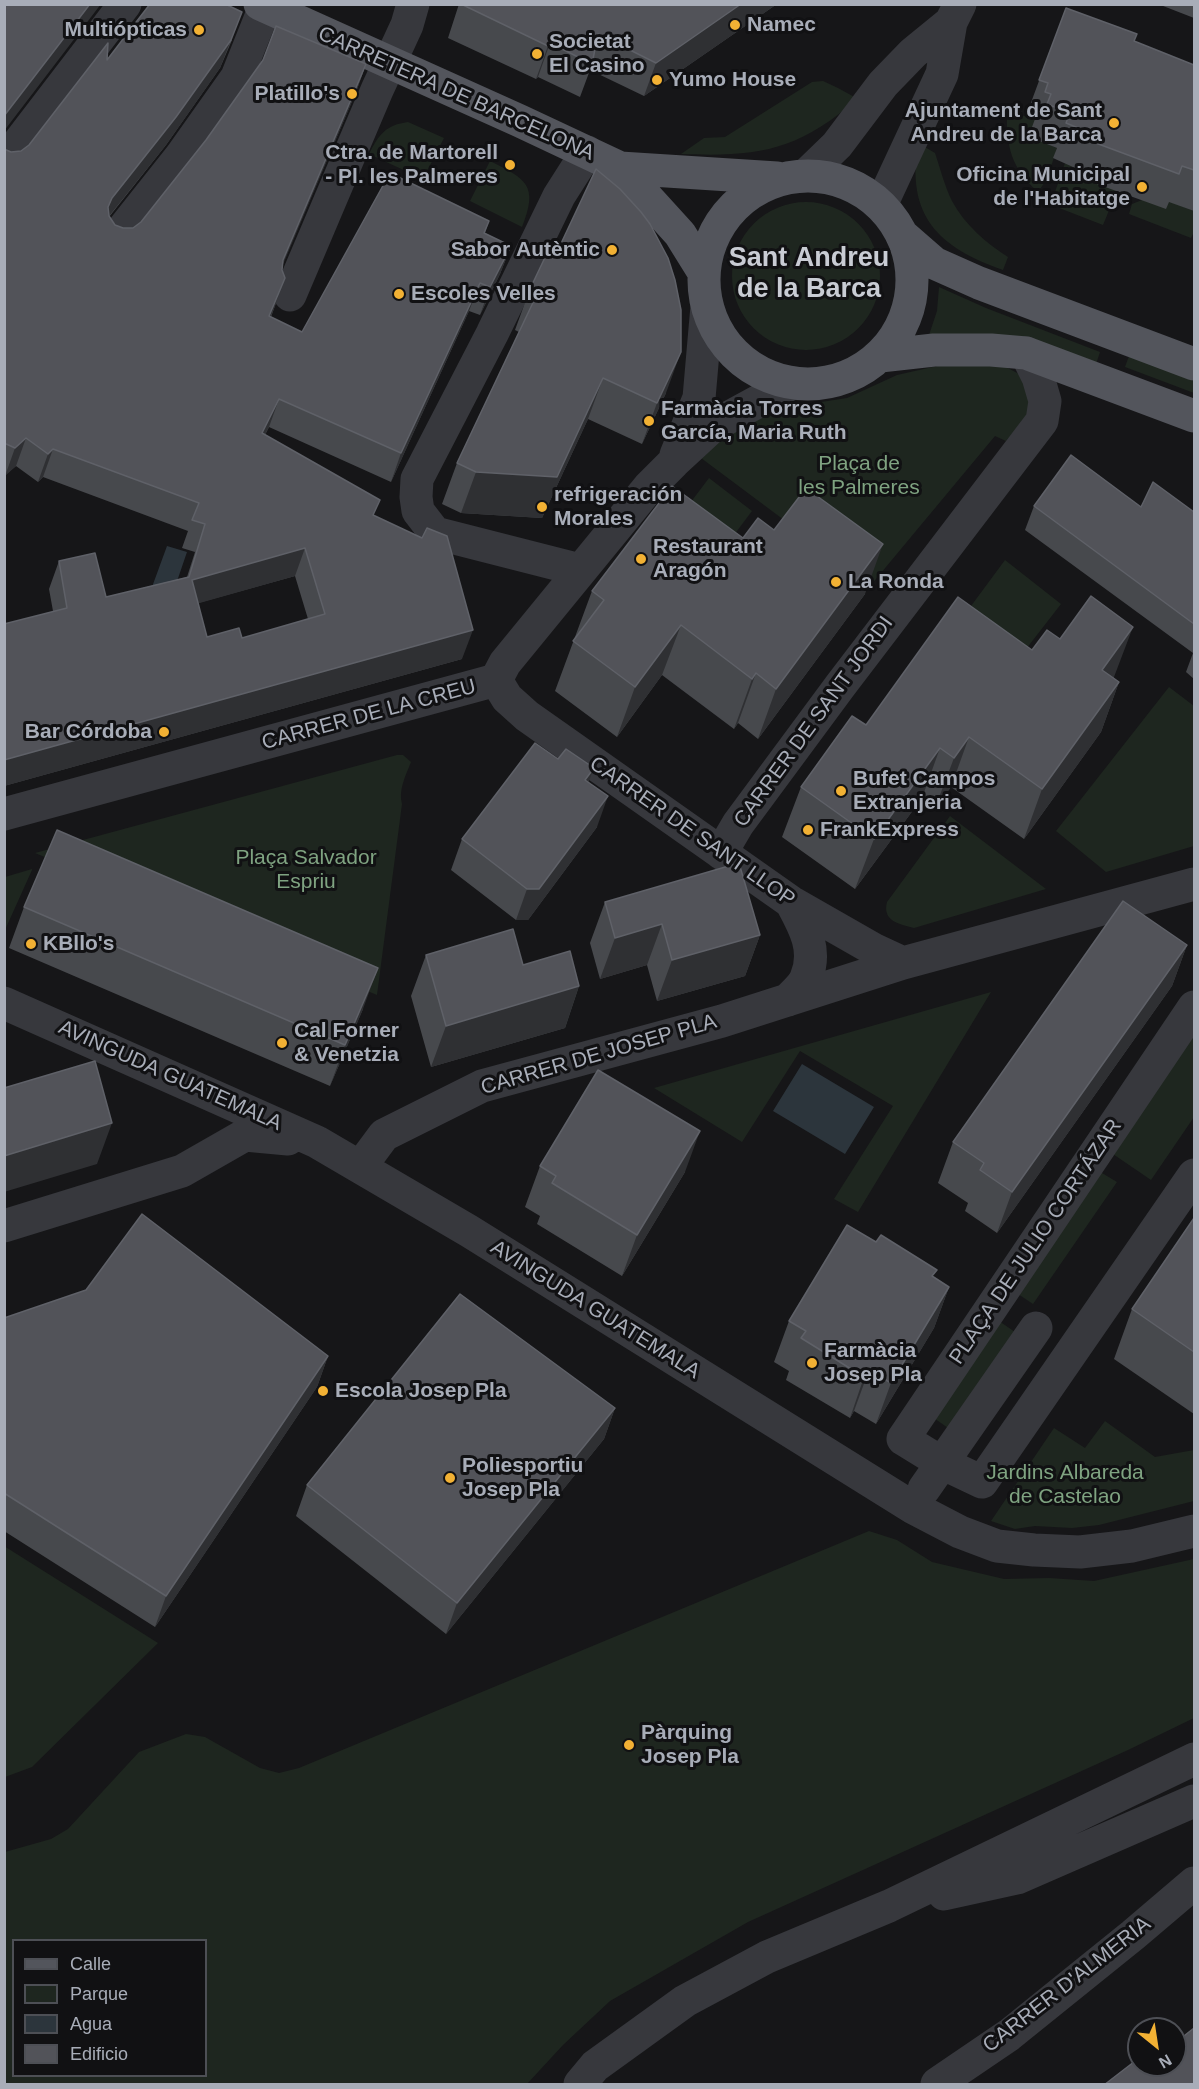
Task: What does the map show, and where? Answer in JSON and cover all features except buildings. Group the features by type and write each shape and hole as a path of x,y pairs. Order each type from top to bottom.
{"main road":[{"name":"CARRETERA DE BARCELONA","path":"262,6 620,168 680,234 703,271"},
{"name":"CARRETERA DE BARCELONA","path":"620,168 793,177"},
{"path":"793,177 834,178 860,189 881,205 903,236 912,266 910,302 899,331 880,356 854,374 823,383 792,384 761,374 735,356 715,330 707,306 703,271 710,242 724,216 747,194 793,177"},
{"path":"903,236 934,263 979,284 1194,364"},
{"path":"880,356 934,350 991,350 1026,353 1194,416"}],"street":[{"path":"4,162 125,4"},
{"path":"290,295 407,25 413,4"},
{"path":"116,238 181,156 237,77 262,6"},
{"path":"793,177 837,145 884,84 950,11"},
{"path":"881,205 942,74 950,11"},
{"path":"580,570 435,533 418,511 416,496 417,479 492,334 559,196 587,152"},
{"name":"CARRER DE LA CREU","path":"674,462 699,398 707,306"},
{"name":"CARRER DE SANT JORDI","path":"722,853 738,824 840,686 1042,421 1045,401 1038,377 1026,353"},
{"name":"CARRER DE LA CREU","path":"4,814 496,680 505,663 580,570 649,487 674,462 713,426 792,384"},
{"name":"CARRER DE SANT LLOP","path":"496,680 507,698 527,716 790,902 875,950 903,963"},
{"name":"CARRER DE JOSEP PLA","path":"360,1166 384,1135 482,1086 722,1021 903,963 1194,884"},
{"path":"788,1000 806,979 812,954 806,929 790,902"},
{"name":"AVINGUDA GUATEMALA","path":"4,1003 241,1121 317,1142 469,1231 876,1485 938,1522 960,1532 997,1546 1080,1552 1132,1546 1194,1530"},
{"name":"PLAÇA DE JULIO CORTÁZAR","path":"1194,1007 903,1439 933,1476 982,1482 1194,1175"},
{"path":"4,1226 182,1171 241,1121"},
{"path":"933,1476 1036,1328"},
{"path":"580,2085 595,2066 685,2001 767,1957 889,1906 1194,1760"},
{"path":"889,1906 1017,1878 1194,1801"},
{"name":"CARRER D'ALMERIA","path":"937,2085 1009,2035 1133,1935 1194,1882"}],"green space":[{"path":"823,81 858,99 815,130 796,140 755,152 681,154 704,138 725,137 812,82"},
{"path":"1007,111 1035,119 1038,129 1035,139 1057,148 1047,179 1038,192 1022,174 1012,156 1009,146"},
{"path":"408,122 444,138 423,179 369,154 384,132 394,125"},
{"path":"918,143 935,153 949,196 963,218 992,246 1008,257 1003,270 961,251 944,239 932,225 922,209 917,190"},
{"path":"490,161 513,173 526,185 529,202 522,227 470,201"},
{"path":"1065,163 1117,191 1103,225 1054,206 1055,192"},
{"path":"1142,200 1169,201 1194,211 1194,232 1191,238 1129,214 1132,204"},
{"path":"806,202 834,207 859,223 875,248 880,276 875,304 859,329 834,345 806,350 778,345 753,329 737,304 732,276 737,248 753,223 778,207"},
{"path":"939,287 986,308 1100,352 1095,367 929,335 937,311"},
{"path":"1129,356 1194,381 1194,393 1125,367"},
{"name":"Plaça de les Palmeres","path":"1002,365 1021,375 1032,411 1006,441 995,436 871,585 697,455 769,410 847,398 897,375 937,366"},
{"path":"709,478 752,511 719,555 675,523"},
{"path":"1005,560 1061,604 1016,662 991,621 971,606"},
{"path":"1169,687 1194,706 1194,846 1106,872 1056,831"},
{"name":"Plaça Salvador Espriu","path":"403,755 411,762 402,788 402,804 377,995 35,853"},
{"path":"950,816 1046,889 914,928 889,918 887,902"},
{"path":"32,870 5,930 5,877"},
{"path":"991,992 858,1212 834,1199 893,1106 800,1051 742,1142 654,1088"},
{"path":"1194,1029 1194,1117 1151,1180 1110,1152"},
{"path":"1097,1170 1117,1182 1033,1304 1015,1292"},
{"path":"996,1319 1015,1332 948,1428 931,1416"},
{"name":"Jardins Albareda de Castelao","path":"1105,1421 1155,1457 1194,1450 1194,1501 1099,1525 1072,1528 1035,1526 1015,1529 991,1521 1054,1428 1085,1448"},
{"path":"869,1531 897,1540 932,1562 1004,1579 1049,1578 1094,1581 1194,1559 1194,1718 748,1922 610,2001 563,2045 527,2084 5,2084 5,1852 51,1839 68,1829 139,1752 186,1734 205,1737 260,1768 279,1773 299,1768"},
{"path":"4,1546 158,1643 32,1767 5,1777"}],"water":[{"path":"167,546 187,552 173,593 152,587"},
{"path":"802,1064 874,1107 845,1154 773,1111"}],"place":[{"name":"Namec","path":"735,25"},
{"name":"Multiópticas","path":"199,30"},
{"name":"Societat El Casino","path":"537,54"},
{"name":"Yumo House","path":"657,80"},
{"name":"Platillo's","path":"352,94"},
{"name":"Ajuntament de Sant Andreu de la Barca","path":"1114,123"},
{"name":"Ctra. de Martorell - Pl. les Palmeres","path":"510,165"},
{"name":"Oficina Municipal de l'Habitatge","path":"1142,187"},
{"name":"Sabor Autèntic","path":"612,250"},
{"name":"Escoles Velles","path":"399,294"},
{"name":"Farmàcia Torres García, Maria Ruth","path":"649,421"},
{"name":"refrigeración Morales","path":"542,507"},
{"name":"Restaurant Aragón","path":"641,559"},
{"name":"La Ronda","path":"836,582"},
{"name":"Bar Córdoba","path":"164,732"},
{"name":"Bufet Campos Extranjeria","path":"841,791"},
{"name":"FrankExpress","path":"808,830"},
{"name":"KBllo's","path":"31,944"},
{"name":"Cal Forner & Venetzia","path":"282,1043"},
{"name":"Farmàcia Josep Pla","path":"812,1363"},
{"name":"Escola Josep Pla","path":"323,1391"},
{"name":"Poliesportiu Josep Pla","path":"450,1478"},
{"name":"Pàrquing Josep Pla","path":"629,1745"}],"district":[{"name":"Sant Andreu de la Barca","path":"809,274"}]}
